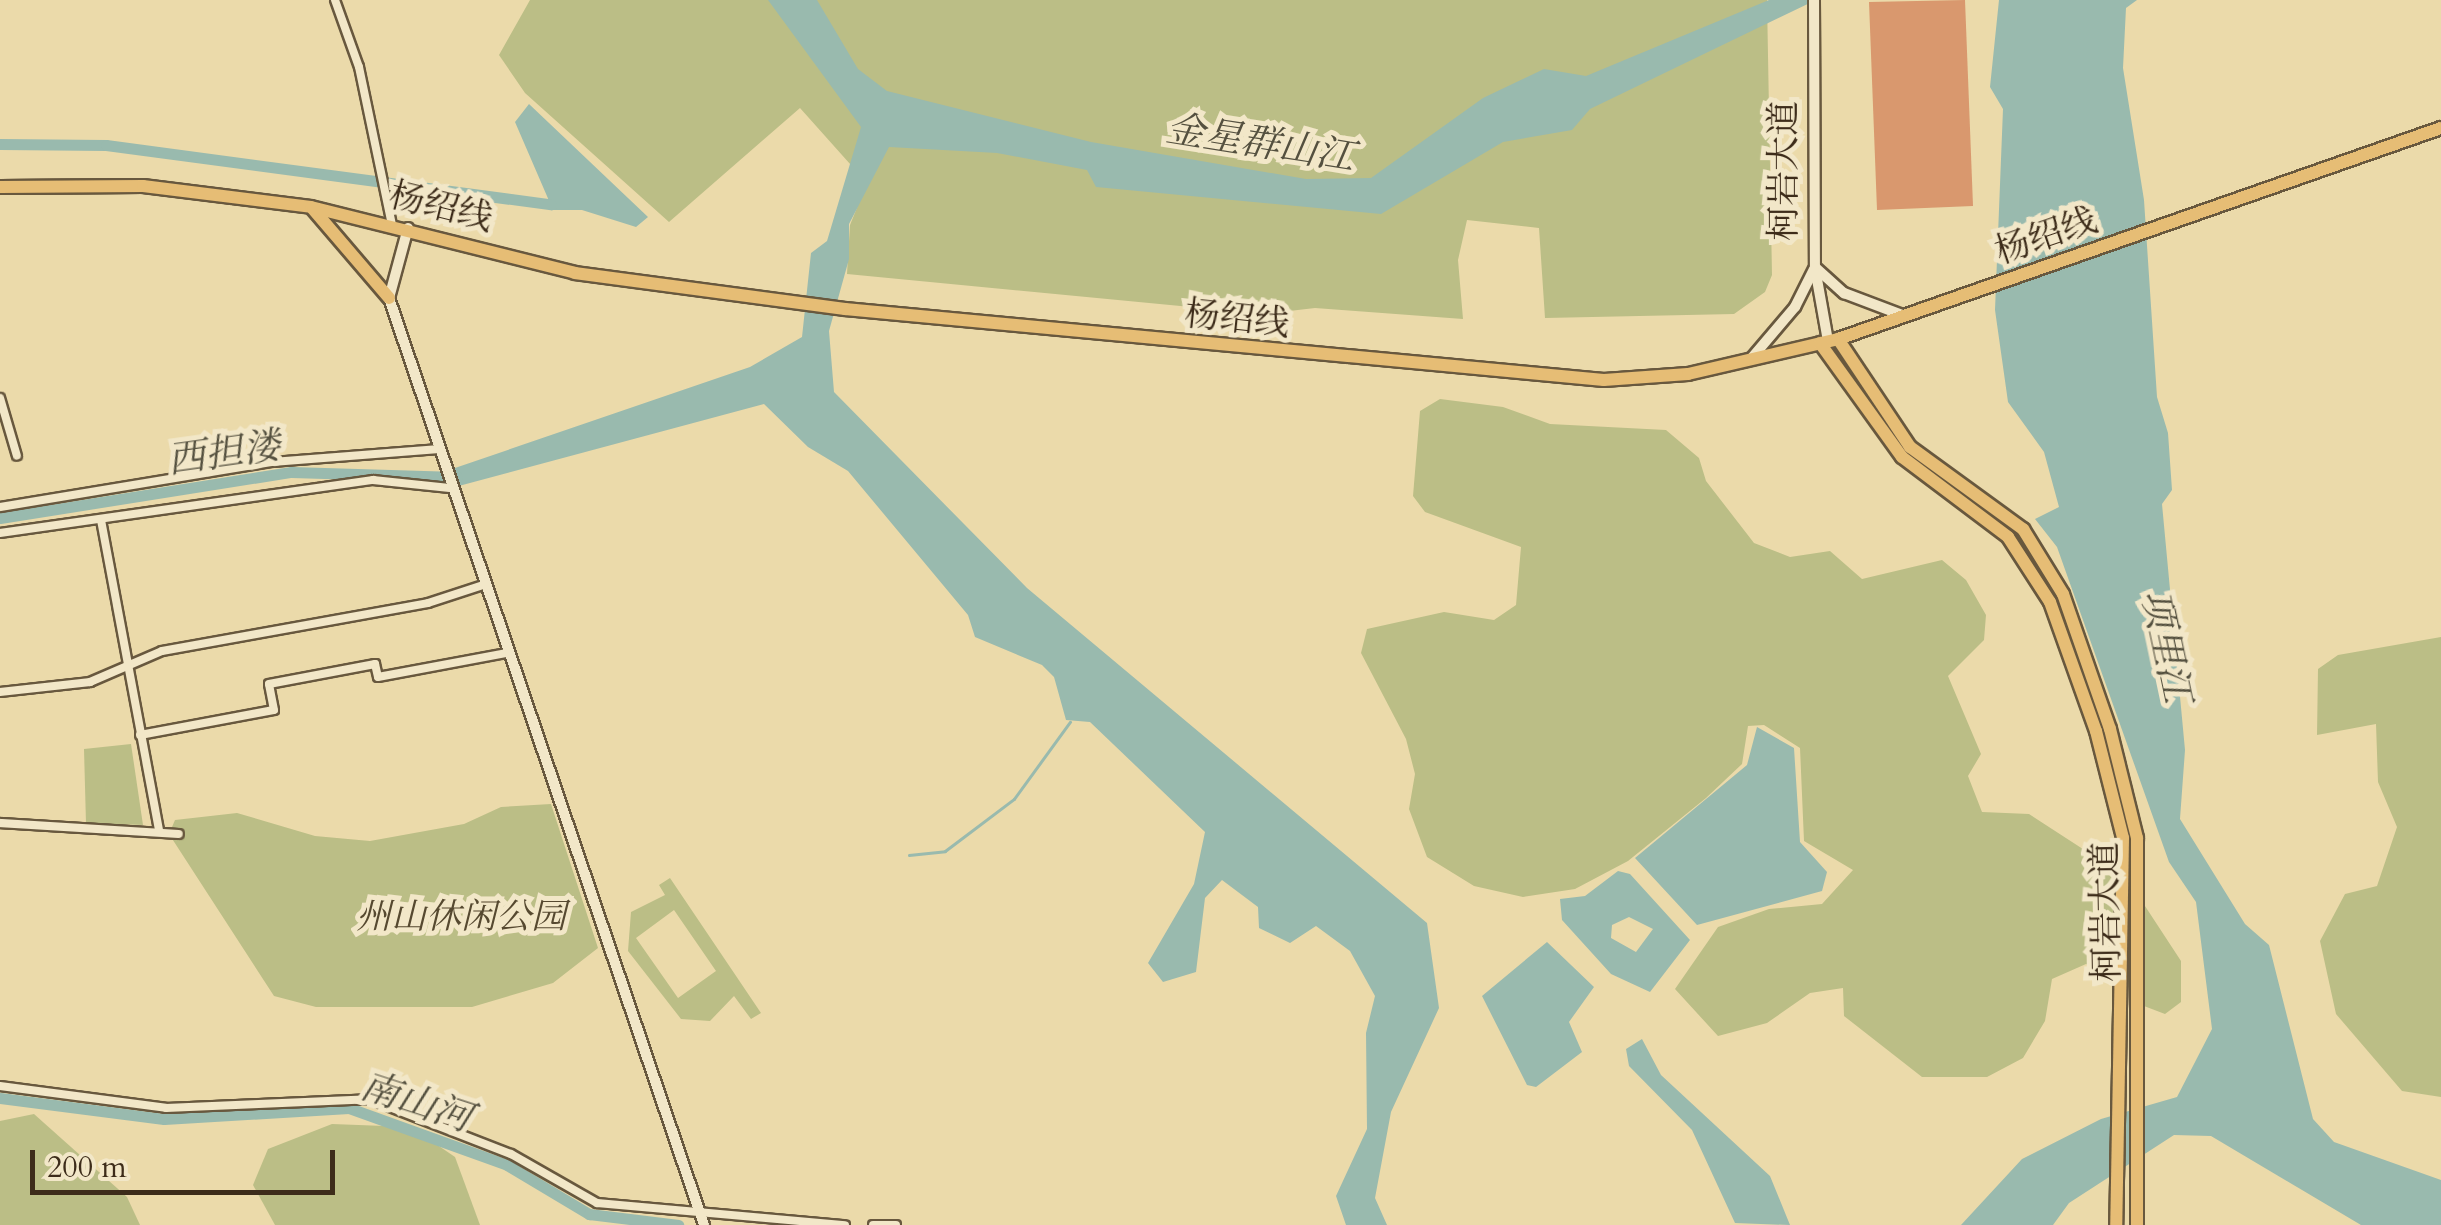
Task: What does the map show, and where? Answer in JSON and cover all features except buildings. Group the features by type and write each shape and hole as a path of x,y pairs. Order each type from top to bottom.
{"main road":[{"name":"杨绍线","path":"0,187 143,186 311,207 408,228 575,273 801,304 1508,376 1604,380 1749,361 1829,341 2441,128"},
{"path":"311,207 389,298"},
{"name":"柯岩大道","path":"1829,341 1910,448 2023,529 2063,594 2110,728 2137,838 2136,1225"},
{"name":"柯岩大道","path":"1829,341 1902,457 2008,538 2050,602 2123,838 2116,1225"}],"street":[{"path":"335,0 359,68 392,225"},
{"name":"柯岩大道","path":"1814,0 1815,268 1829,341"},
{"path":"408,228 389,298 506,653 704,1225"},
{"path":"1749,361 1795,307 1815,268 1844,293 1907,316"},
{"path":"0,398 16,456"},
{"path":"0,507 274,462 438,449"},
{"path":"0,533 372,480 450,488"},
{"path":"101,520 159,831"},
{"path":"0,692 127,670 162,651 428,604 483,585"},
{"path":"140,736 274,710 270,684 376,664 378,678 506,653"},
{"path":"0,824 179,834"},
{"path":"0,1086 166,1108 370,1099 510,1154 582,1198 846,1225"},
{"path":"873,1225 896,1225"}],"green space":[{"path":"530,0 1767,0 1772,275 1765,292 1734,314 1545,318 1539,228 1467,220 1458,260 1463,319 1315,308 1264,314 847,274 850,225 867,183 800,108 669,222 525,93 499,55"},
{"path":"1440,399 1503,407 1550,424 1666,430 1699,458 1706,481 1754,543 1790,557 1830,551 1862,579 1942,560 1966,580 1986,615 1984,640 1948,676 1981,754 1968,776 1982,812 2029,814 2126,877 2181,961 2181,1002 2165,1014 2144,1006 2119,976 2086,964 2052,979 2045,1021 2023,1058 1987,1077 1922,1077 1844,1016 1843,988 1810,993 1767,1023 1718,1036 1675,989 1718,927 1769,909 1822,904 1853,870 1804,841 1800,748 1764,725 1748,726 1742,764 1706,798 1628,861 1575,889 1523,897 1474,886 1427,857 1409,809 1415,774 1406,739 1361,653 1367,629 1444,612 1494,620 1516,605 1521,547 1425,512 1413,496 1420,411"},
{"path":"2441,637 2441,1097 2402,1091 2336,1014 2320,941 2345,894 2377,886 2397,827 2378,782 2376,724 2317,735 2318,669 2338,655"},
{"path":"131,744 143,825 86,823 84,749"},
{"name":"州山休闲公园","path":"551,804 598,948 553,983 472,1007 316,1007 274,996 169,834 175,820 237,813 315,836 370,841 464,824 501,807"},
{"path":"670,878 761,1013 751,1019 734,996 710,1021 681,1019 628,951 631,912 665,895 659,885","holes":["674,910 716,971 678,998 636,938"]},
{"path":"34,1114 127,1197 140,1225 0,1225 0,1121"},
{"path":"332,1124 411,1127 455,1157 480,1225 275,1225 253,1185 268,1149"}],"water":[{"path":"768,0 817,0 858,69 887,91 1091,142 1306,179 1371,178 1483,98 1544,69 1586,76 1769,0 1816,0 1590,109 1572,130 1503,142 1381,214 1096,187 1087,170 997,153 889,147 849,224 849,259 829,331 834,392 1027,588 1427,923 1439,1008 1391,1112 1375,1198 1387,1225 1346,1225 1336,1196 1367,1129 1366,1033 1375,996 1350,951 1316,926 1290,943 1259,928 1258,907 1222,880 1205,898 1196,972 1163,982 1148,963 1194,884 1205,832 1090,722 1066,720 1054,677 1042,665 975,637 968,615 848,471 808,447 764,404 455,487 452,469 750,367 802,337 811,253 827,241 861,127"},
{"name":"项里江","path":"1999,0 2137,0 2126,8 2123,68 2144,200 2157,397 2168,433 2172,490 2162,504 2185,750 2180,819 2245,924 2269,945 2313,1119 2334,1142 2441,1180 2441,1225 2361,1225 2211,1136 2174,1135 2069,1203 2053,1225 1961,1225 2022,1159 2101,1119 2177,1097 2212,1029 2196,902 2169,862 2057,547 2035,519 2059,507 2044,452 2008,402 1995,310 2003,109 1990,87"},
{"path":"529,104 648,217 636,227 582,210 553,210 515,122"},
{"path":"1757,727 1794,748 1800,842 1827,872 1822,891 1697,925 1635,858 1747,765"},
{"path":"1618,871 1630,874 1690,940 1650,992 1611,974 1562,920 1560,899 1585,896","holes":["1629,917 1653,929 1636,952 1611,938 1612,925"]},
{"path":"1547,942 1594,987 1569,1022 1582,1052 1536,1087 1527,1085 1482,996"},
{"path":"1642,1039 1661,1075 1770,1176 1790,1225 1735,1223 1692,1130 1629,1066 1626,1049"}],"waterway":[{"path":"0,144 106,145 551,204"},
{"name":"西担溇","path":"0,518 291,472 457,477"},
{"path":"909,855 945,851 1014,799 1070,722"},
{"name":"南山河","path":"0,1098 164,1119 349,1108 507,1165 589,1214 678,1225"}],"water label":[{"name":"金星群山江","path":"1260,144"}]}
